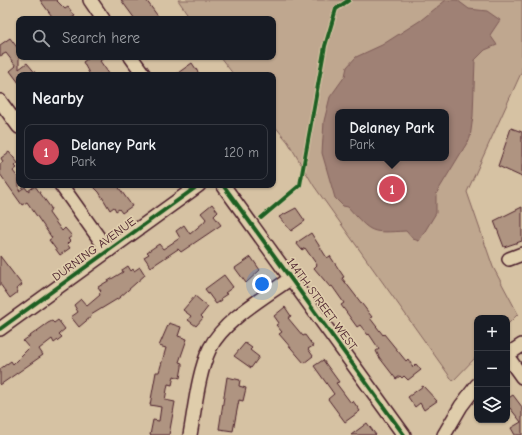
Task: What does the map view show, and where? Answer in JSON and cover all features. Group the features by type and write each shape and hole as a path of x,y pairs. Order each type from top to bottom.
{"street":[{"path":"90,0 102,16"},
{"path":"133,60 142,72"},
{"path":"0,101 16,123"},
{"path":"63,188 108,251"},
{"name":"DURNING AVENUE","path":"0,328 195,188"},
{"name":"144TH STREET WEST","path":"225,188 404,435"},
{"path":"509,259 522,254"},
{"path":"190,435 205,363 210,347 229,323 291,278"},
{"path":"510,354 522,345"},
{"path":"510,360 522,377"},
{"path":"444,435 461,406 475,387"}],"shaded area":[{"path":"178,0 522,0 522,71 467,192 493,267 518,314 510,322 510,315 474,315 474,359 453,381 314,186 288,142 276,128 276,72 232,72 222,60 276,60 276,16 189,16"},
{"path":"446,0 457,0 469,9 487,11 500,20 490,35 497,45 485,50 475,60 473,116 470,138 436,194 436,213 419,241 413,239 406,231 385,232 372,230 367,227 348,207 343,206 335,198 322,153 324,121 330,97 345,76 347,67 356,57 382,45 421,20"}],"building":[{"path":"40,0 56,0 65,9 68,7 75,16 52,16"},
{"path":"121,0 146,0 158,16 133,16"},
{"path":"10,38 16,46 16,60 19,60 19,69 27,63 34,72 16,72 16,79 10,71 16,66 6,53 0,56 0,45"},
{"path":"86,60 101,60 100,61 108,72 88,72 83,62"},
{"path":"192,63 198,72 179,72"},
{"path":"511,128 522,132 522,177 498,166"},
{"path":"9,152 16,161 16,169 13,171 16,175 16,188 19,188 19,191 26,188 28,191 32,188 36,188 51,208 49,213 62,231 65,228 72,236 68,239 70,241 67,244 70,248 60,255 49,240 52,238 27,202 22,205 0,174 0,164 3,162 1,158"},
{"path":"95,188 119,188 132,206 122,213 119,209 116,211 114,207 110,210"},
{"path":"212,204 218,212 214,216 221,225 181,252 178,249 151,267 144,257 149,254 147,252 159,244 163,249 180,238 176,231 184,225 190,234 204,222 206,219 201,213"},
{"path":"522,207 522,241 504,247 494,221"},
{"path":"296,208 305,221 291,231 279,217"},
{"path":"311,233 327,258 330,256 344,277 342,278 372,317 370,318 383,335 384,334 406,361 408,359 413,367 416,364 421,370 408,380 404,376 402,378 400,376 396,379 379,357 376,351 379,349 369,334 368,335 360,325 357,327 341,305 344,303 332,286 330,287 314,268 317,265 305,248 302,250 296,243"},
{"path":"0,256 22,285 16,289 18,292 10,298 0,284"},
{"path":"251,257 260,270 246,283 235,268"},
{"path":"128,266 131,271 133,269 134,271 140,267 145,275 119,298 91,315 92,316 79,327 71,317 78,312 74,305 81,299 87,306 100,295 99,293 101,291 98,287 123,272 122,270"},
{"path":"224,275 233,287 225,293 227,294 221,298 222,300 216,304 205,289"},
{"path":"195,296 208,307 201,316 203,318 196,326 188,320 191,316 183,310"},
{"path":"285,307 291,316 288,318 303,336 305,335 313,346 308,349 313,356 304,363 279,334 282,332 276,325 279,323 274,316"},
{"path":"58,320 65,329 59,334 62,337 54,343 52,339 39,349 43,355 0,385 0,369 11,361 13,364 29,348 23,341 48,323 52,321 54,323"},
{"path":"169,323 181,327 178,336 187,339 179,362 182,363 180,378 174,376 172,385 168,384 165,400 175,402 169,435 150,435 153,420 159,421 161,407 150,405 156,372 159,372 166,348 159,346"},
{"path":"245,343 252,348 250,350 259,357 251,368 234,356"},
{"path":"323,360 339,382 336,383 351,403 353,401 360,411 345,422 328,399 334,394 314,366"},
{"path":"227,377 240,380 239,386 246,388 243,401 239,400 233,431 219,429"},
{"path":"423,386 437,401 424,410 420,403 415,407 408,397"},
{"path":"513,395 522,407 522,435 515,435 511,428 521,422 510,408 510,397"},
{"path":"367,423 376,435 351,435"}],"cycle path":[{"path":"261,218 300,185 325,46 336,9 349,0"},
{"path":"0,329 195,188"},
{"path":"225,188 404,435"}],"place":[{"name":"Delaney Park","path":"392,189"}]}
